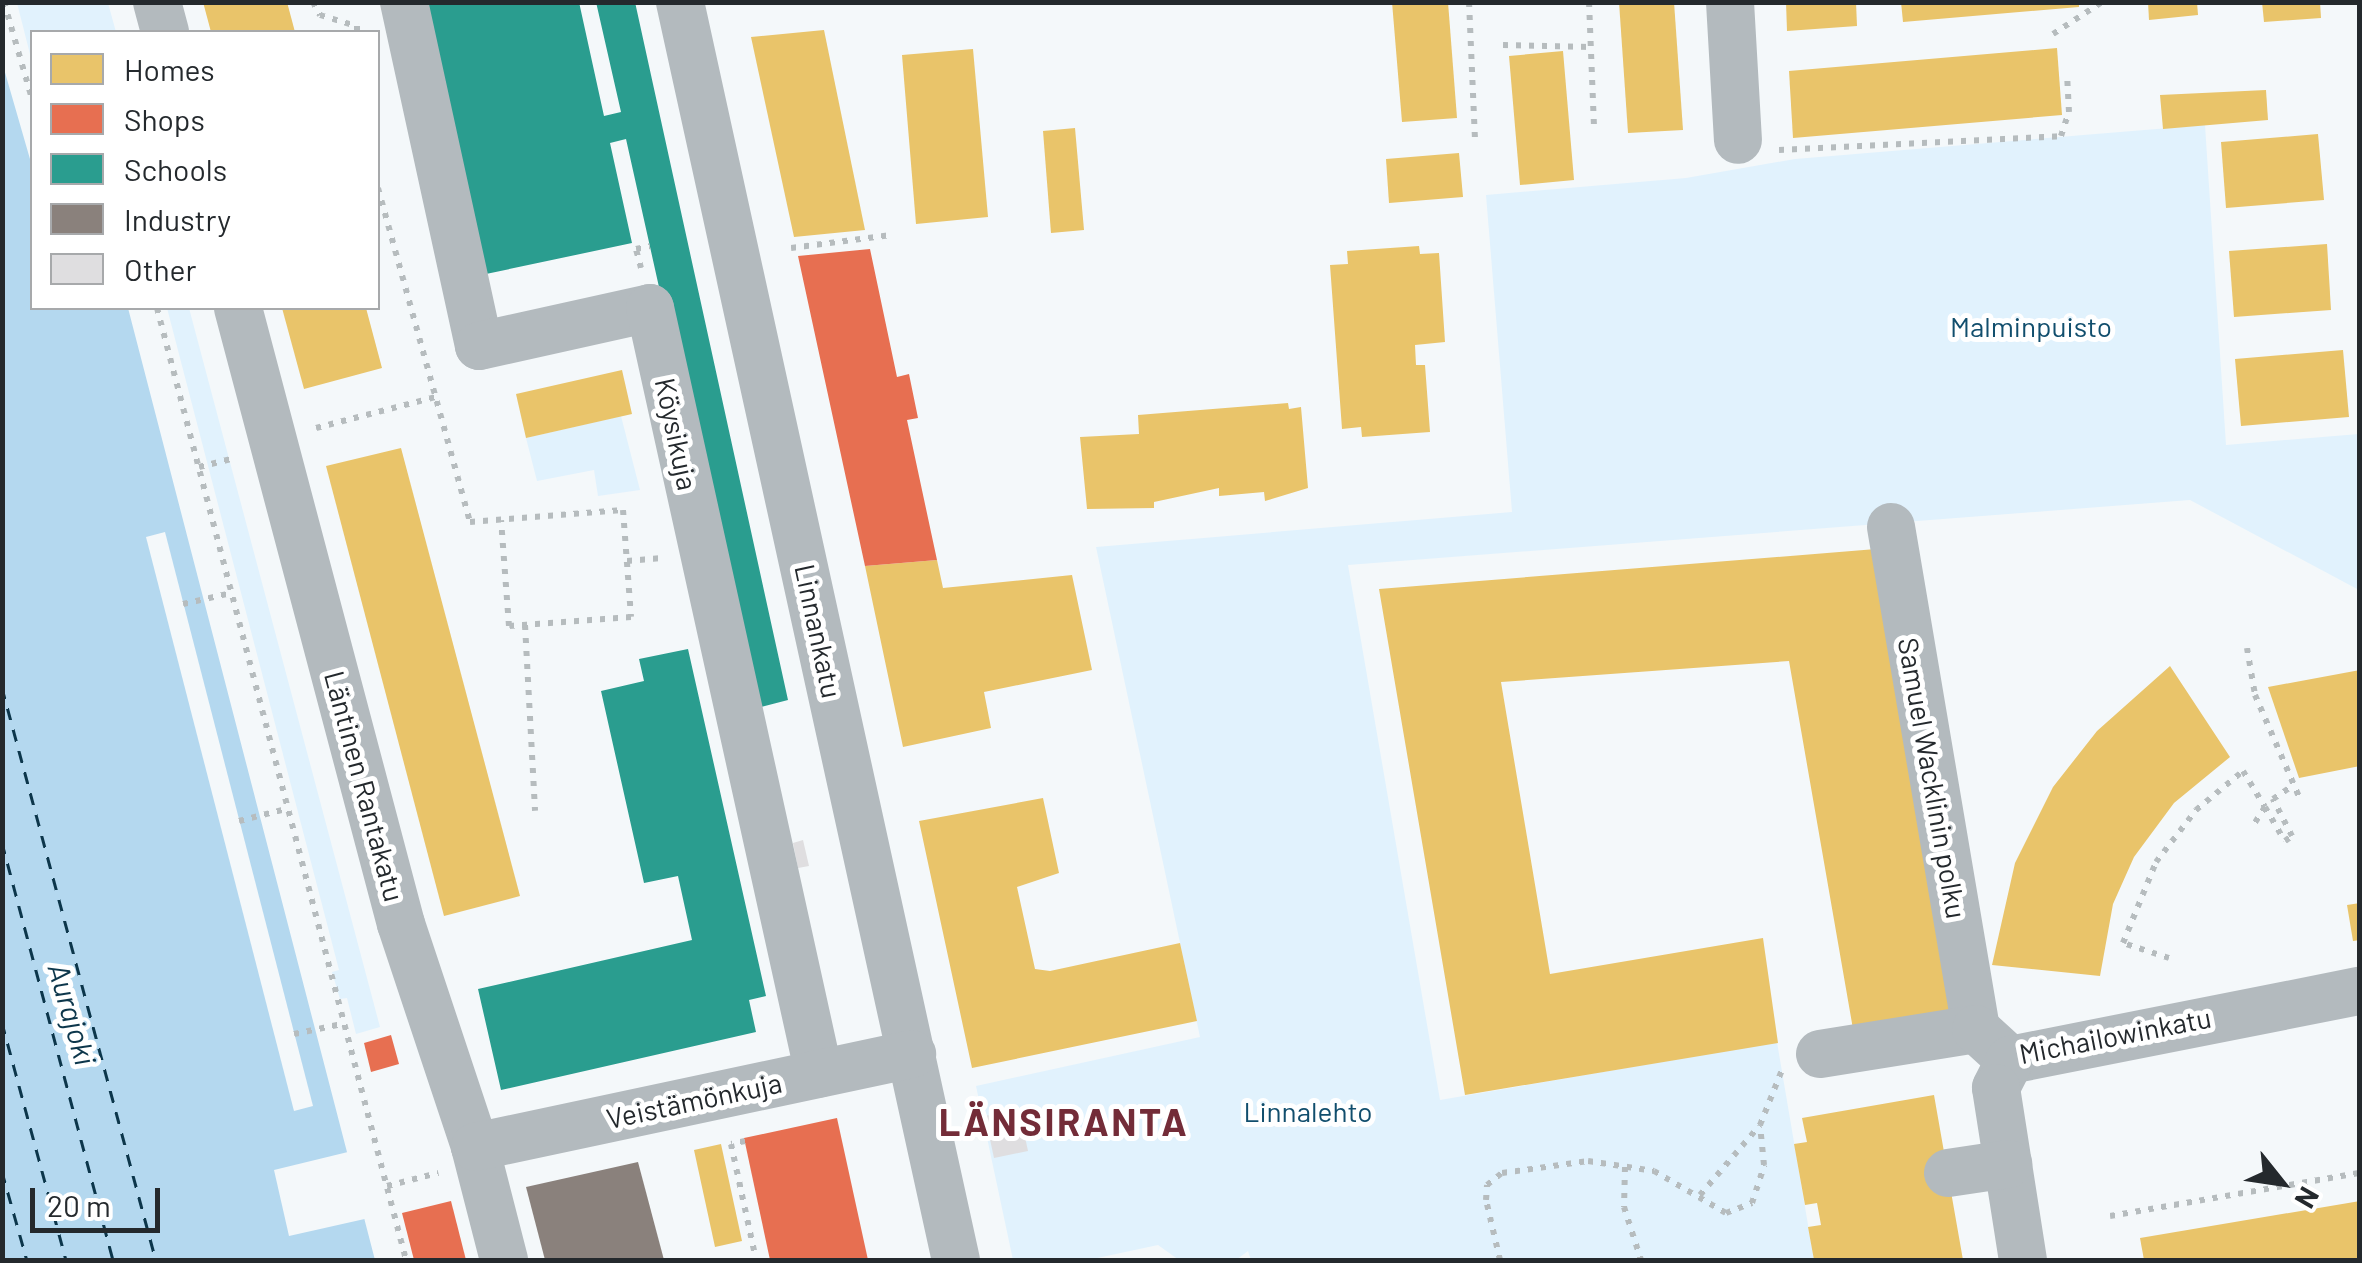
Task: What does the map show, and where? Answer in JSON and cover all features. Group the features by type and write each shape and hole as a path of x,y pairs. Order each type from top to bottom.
{"street":[{"path":"157,2 164,30"},
{"name":"Köysikuja","path":"404,2 479,346 650,308 818,1074"},
{"name":"Linnankatu","path":"680,2 956,1260"},
{"path":"1730,2 1738,140"},
{"name":"Läntinen Rantakatu","path":"239,310 401,924 457,1160 504,1260"},
{"name":"Samuel Wacklinin polku","path":"1891,527 1992,1045"},
{"name":"Michailowinkatu","path":"1806,1059 1992,1045 2360,991"},
{"path":"1992,1045 2022,1260"},
{"name":"Veistämönkuja","path":"457,1160 912,1054"},
{"path":"1948,1174 2008,1164"}],"path":[{"path":"4,2 30,92"},
{"path":"314,2 320,16 357,26 358,30"},
{"path":"1469,2 1475,140"},
{"path":"1589,2 1594,126"},
{"path":"2053,34 2102,2"},
{"path":"1503,44 1592,47"},
{"path":"1787,152 2061,136 2069,112 2067,74"},
{"path":"380,195 470,522 623,510 632,616 509,626 501,520"},
{"path":"791,248 891,236"},
{"path":"158,310 406,1260"},
{"path":"309,430 436,397"},
{"path":"198,467 219,461"},
{"path":"184,604 232,592"},
{"path":"526,625 535,811"},
{"path":"2246,648 2255,695 2290,787 2300,799"},
{"path":"2170,958 2123,943 2156,862 2196,810 2244,771 2285,841 2292,836 2273,799 2290,787"},
{"path":"2254,824 2265,807"},
{"path":"239,821 286,809"},
{"path":"294,1034 342,1024"},
{"path":"1700,1195 1760,1125 1776,1077 1806,1059"},
{"path":"1500,1260 1486,1200 1493,1178 1554,1163 1654,1171 1726,1213 1752,1204 1764,1165 1760,1125"},
{"path":"745,1141 732,1144 756,1260"},
{"path":"387,1186 457,1160"},
{"path":"1625,1168 1624,1207 1640,1260"},
{"path":"2110,1216 2360,1173"}],"green space":[{"path":"17,3 108,3 115,30 30,30 30,54"},
{"path":"2205,125 2226,445 2359,434 2359,590 2190,500 1348,565 1440,1100 1777,1042 1814,1260 1251,1260 1248,1251 1236,1260 1179,1260 1158,1245 1088,1260 1013,1260 976,1086 1200,1037 1096,547 1512,512 1486,195 1686,178 1795,159"},
{"path":"168,310 190,310 380,1027 356,1034 347,998 340,999 332,972 339,970"},
{"path":"621,416 640,490 598,496 594,470 537,481 526,438"}],"water":[{"name":"Aurajoki","path":"2,62 30,159 30,310 129,310 375,1260 3,1260"}],"pier":[{"path":"165,532 313,1106 294,1111 146,537"},
{"path":"352,1151 369,1218 289,1236 274,1170"}],"building: Homes":[{"path":"203,2 287,2 294,30 210,30"},
{"path":"1392,2 1448,2 1457,118 1402,122"},
{"path":"1619,2 1674,2 1683,130 1628,133"},
{"path":"1786,2 1856,2 1857,26 1787,31"},
{"path":"1901,2 2079,2 2079,7 1903,22"},
{"path":"2148,2 2197,2 2198,15 2149,20"},
{"path":"2262,2 2320,2 2321,18 2264,22"},
{"path":"824,30 865,230 794,237 751,37"},
{"path":"2057,48 2062,115 1793,138 1789,71"},
{"path":"973,49 988,217 916,224 902,55"},
{"path":"1563,51 1574,180 1520,185 1509,56"},
{"path":"2266,90 2268,120 2163,129 2160,95"},
{"path":"1075,128 1084,230 1051,233 1043,131"},
{"path":"2318,134 2324,200 2226,208 2221,142"},
{"path":"1459,153 1463,197 1389,203 1386,159"},
{"path":"2327,244 2331,310 2234,317 2229,251"},
{"path":"1419,246 1420,254 1439,253 1445,342 1415,345 1416,365 1425,365 1430,432 1362,437 1361,427 1342,429 1330,265 1348,264 1347,251"},
{"path":"283,310 367,310 382,368 304,389"},
{"path":"2343,350 2349,417 2241,426 2235,359"},
{"path":"622,370 632,414 526,438 516,394"},
{"path":"1288,403 1289,409 1301,407 1308,488 1265,501 1264,492 1219,496 1219,488 1154,502 1154,508 1087,509 1080,437 1139,434 1138,415"},
{"path":"401,448 520,896 444,916 326,466"},
{"path":"1876,549 1953,1011 1853,1029 1789,661 1501,682 1550,974 1763,938 1778,1043 1465,1095 1379,589"},
{"path":"937,560 943,588 1072,575 1092,670 984,692 991,728 903,747 865,566"},
{"path":"2170,666 2230,757 2174,803 2134,857 2113,904 2100,976 1992,965 2015,863 2053,787 2097,731"},
{"path":"2360,670 2360,766 2299,778 2268,687"},
{"path":"1043,798 1059,873 1017,887 1035,969 1050,971 1180,943 1197,1021 972,1068 919,821"},
{"path":"2360,903 2360,940 2353,941 2347,905"},
{"path":"1934,1095 1963,1260 1814,1260 1808,1227 1821,1225 1817,1203 1805,1205 1794,1144 1807,1142 1802,1118"},
{"path":"721,1144 742,1241 715,1247 694,1150"},
{"path":"2360,1201 2360,1260 2144,1260 2140,1238"}],"building: Shops":[{"path":"870,249 897,377 909,374 918,418 907,420 937,560 865,566 798,256"},
{"path":"391,1035 399,1064 371,1072 364,1043"},
{"path":"837,1118 868,1260 770,1260 744,1138"},
{"path":"451,1201 466,1260 414,1260 402,1213"}],"building: Schools":[{"path":"426,2 579,2 604,116 621,112 596,2 635,2 788,700 753,709 626,139 610,143 632,243 486,274"},
{"path":"688,649 766,996 749,1000 756,1032 501,1090 478,989 692,940 678,876 644,883 601,691 644,681 639,659"}],"building: Industry":[{"path":"638,1162 664,1260 545,1260 526,1187"}],"building: Other":[{"path":"803,840 809,866 798,868 793,843"},
{"path":"1019,1109 1028,1151 994,1158 985,1116"}],"ferry route":[{"path":"2,687 156,1260"},
{"path":"2,842 113,1260"},
{"path":"2,1022 66,1260"},
{"path":"2,1171 27,1260"}],"district":[{"name":"LÄNSIRANTA","path":"1064,1122"}],"park label":[{"name":"Malminpuisto","path":"2031,326"},
{"name":"Linnalehto","path":"1308,1111"}]}
